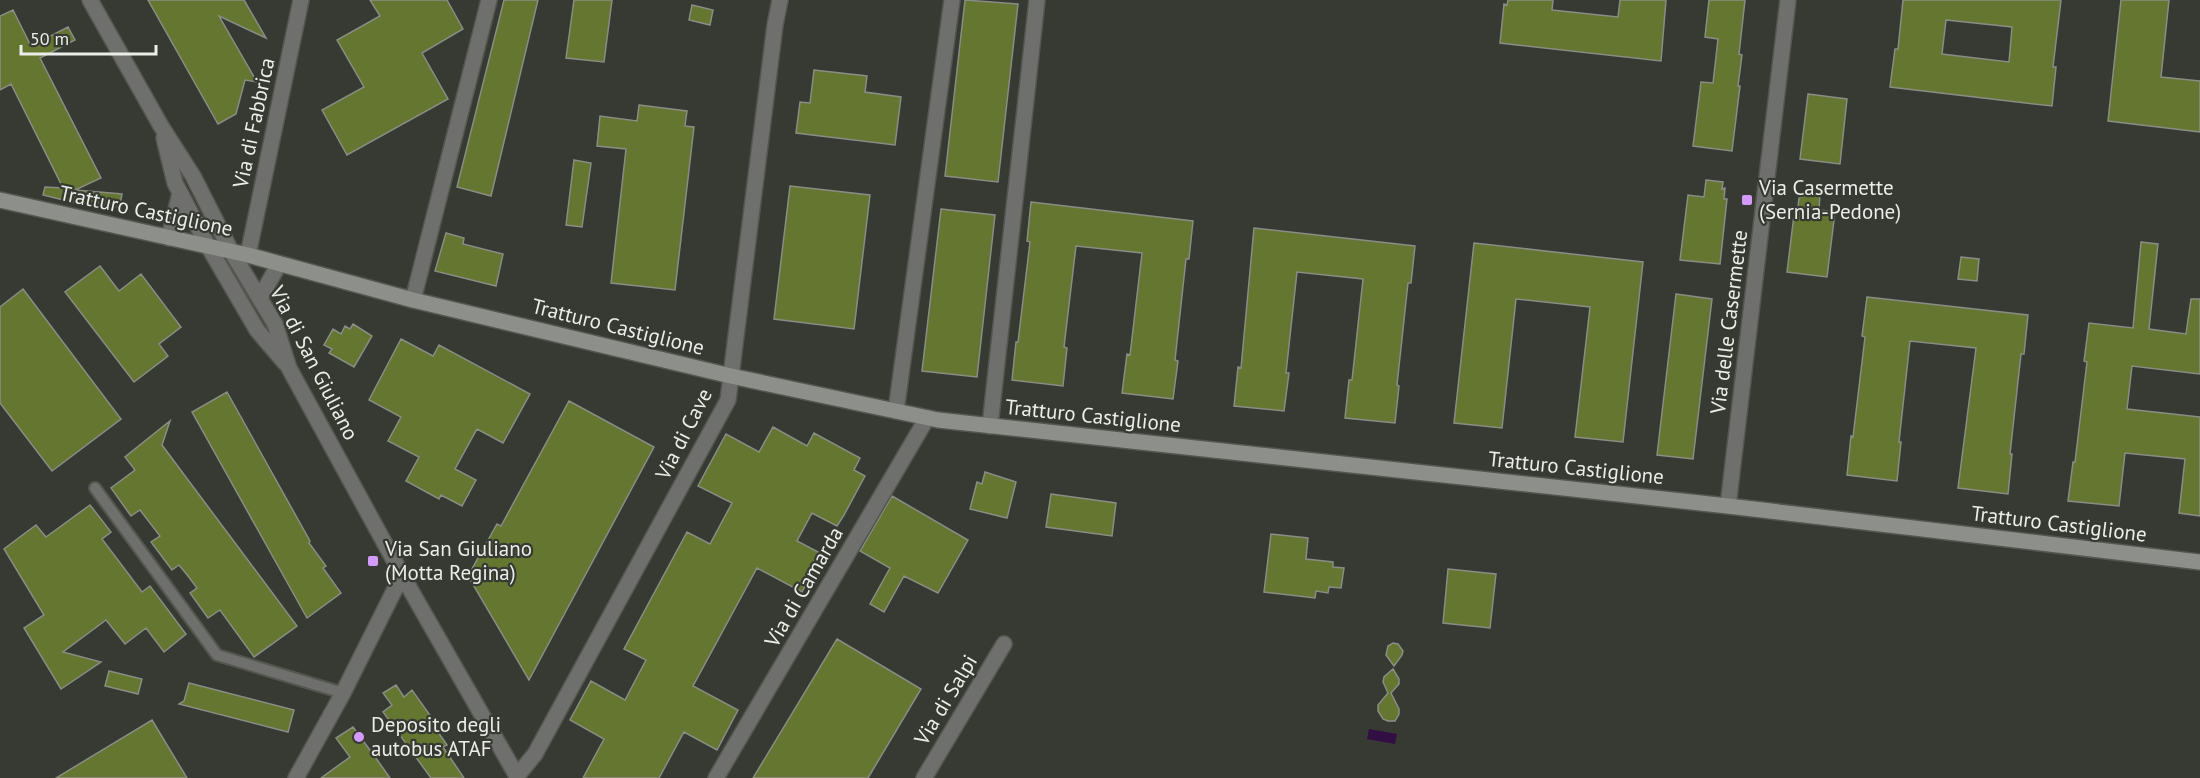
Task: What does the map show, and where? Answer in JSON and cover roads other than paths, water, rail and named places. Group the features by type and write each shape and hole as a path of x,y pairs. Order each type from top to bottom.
{"street":[{"name":"Via di San Giuliano","path":"90,0 161,126 194,176 231,251 275,324 289,368 402,575 517,777"},
{"name":"Via di Fabbrica","path":"248,255 301,0"},
{"path":"413,300 489,0"},
{"name":"Via di Cave","path":"517,777 535,754 728,400 780,0"},
{"path":"896,411 952,0"},
{"path":"990,426 1037,0"},
{"name":"Via delle Casermette","path":"1728,506 1788,0"},
{"path":"161,126 175,183 208,246 257,330 289,368"},
{"path":"169,238 180,193"},
{"name":"Tratturo Castiglione","path":"0,200 248,255 413,300 731,376 927,418 1728,506 2200,562"},
{"path":"260,298 279,264"},
{"name":"Via di Camarda","path":"716,778 927,418"},
{"path":"296,778 343,693 402,575"},
{"name":"Via di Salpi","path":"924,778 1004,644"}],"lane":[{"path":"95,488 217,655 343,693"}],"place":[{"name":"Via Casermette (Sernia-Pedone)","path":"1747,200"},
{"name":"Via San Giuliano (Motta Regina)","path":"373,561"},
{"name":"Deposito degli autobus ATAF","path":"359,737"}]}
